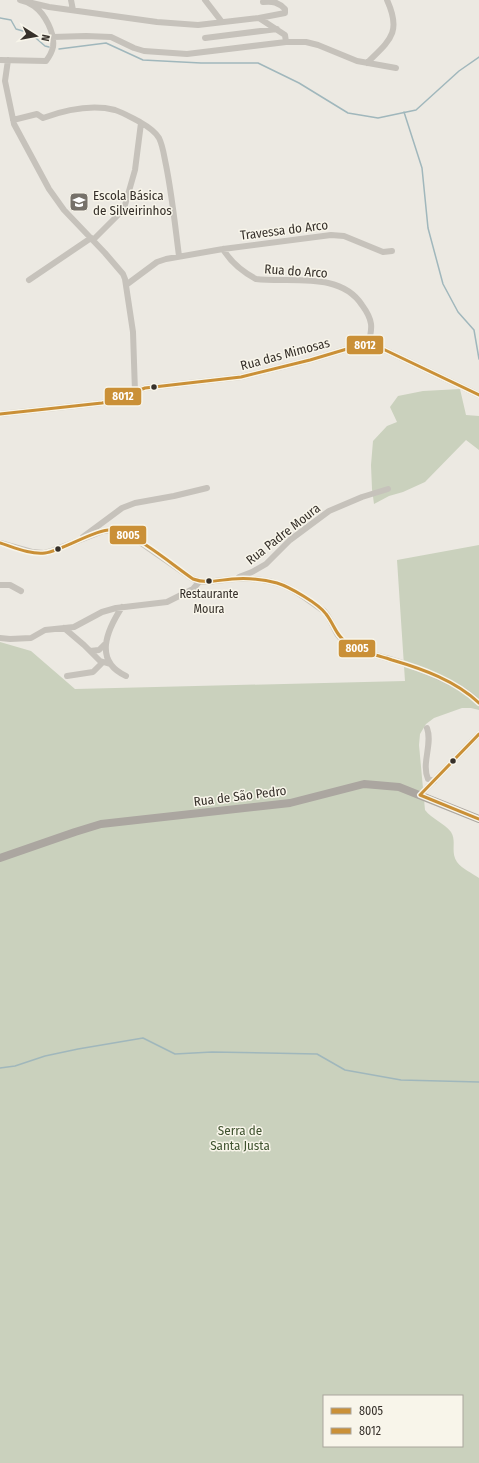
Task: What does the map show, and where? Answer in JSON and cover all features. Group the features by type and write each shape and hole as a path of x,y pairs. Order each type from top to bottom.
{"main road":[{"name":"Rua de São Pedro","path":"0,858 101,824 290,803 364,784 399,787 479,819"}],"street":[{"path":"20,0 73,10 158,22 198,25 259,18 286,13 285,9 279,3 272,1 263,2"},
{"path":"71,0 73,10"},
{"path":"205,0 222,22"},
{"path":"367,63 392,35 394,21 387,0"},
{"path":"0,60 46,61 50,56 53,48 52,36 49,28 43,15 28,2"},
{"path":"259,18 285,35 286,42"},
{"path":"206,38 277,29"},
{"path":"52,36 111,38 144,51 187,54 286,42 306,42 318,45 357,61 396,68"},
{"path":"8,60 5,81 13,120 50,190 64,210 123,274 133,332 135,392"},
{"path":"13,120 37,114 43,118 62,111 74,109 105,109 116,110 141,123 154,132 161,145 172,195 179,256"},
{"path":"28,280 92,239 118,215 125,205 135,170 141,123"},
{"name":"Travessa do Arco","path":"223,249 331,235 344,236 384,252 392,251"},
{"path":"126,285 158,262 166,259 223,249"},
{"name":"Rua do Arco","path":"223,249 227,256 248,275 256,279 312,281 332,284 347,290 360,302 369,316 372,326 368,345"},
{"name":"Rua das Mimosas","path":"0,414 111,401 147,388 241,377 310,360 356,346 368,345 385,350 479,395"},
{"path":"79,540 122,508 135,503 207,488"},
{"name":"Rua Padre Moura","path":"236,579 266,564 290,540 329,511 362,497 388,489"},
{"path":"0,543 32,552 44,553 103,531 114,530 131,536 199,582 236,579 263,581 287,587 324,611 338,635 344,642 353,648 402,662 431,674 467,693 479,703"},
{"path":"0,638 31,638 45,630 74,627 102,612 122,607 167,602 193,589 199,582"},
{"path":"0,585 10,585 21,591"},
{"path":"122,607 108,631 105,644 110,664 126,676"},
{"path":"64,628 102,663 110,664"},
{"path":"90,651 99,650 105,644"},
{"path":"67,676 93,672 102,663"},
{"path":"427,728 430,735 426,768 427,778 434,781"},
{"path":"423,796 434,781 479,734"}],"green space":[{"path":"460,389 466,415 479,416 479,450 466,440 425,482 403,492 389,496 374,504 371,465 373,441 387,426 397,422 390,407 398,396 423,391"},
{"name":"Serra de Santa Justa","path":"479,545 479,710 462,708 434,718 426,724 420,734 419,745 425,810 445,826 453,835 454,854 457,862 464,869 479,878 479,1463 0,1463 0,642 31,651 75,689 405,681 397,560"}],"waterway":[{"path":"0,18 11,20 16,29 30,33 45,46 49,47"},
{"path":"59,49 106,43 143,60 201,63 258,63 299,83 348,113 378,118 416,110 459,71 479,57"},
{"path":"404,112 422,168 428,228 443,284 458,312 474,330 479,359"},
{"path":"0,1068 15,1066 45,1056 78,1049 143,1038 175,1054 212,1052 317,1054 345,1070 401,1080 479,1082"}],"transit line":[{"name":"8012","path":"0,414 102,403 145,388 241,377 310,360 357,346 366,345 385,350 479,395"},
{"name":"8005","path":"0,543 28,552 45,553 62,548 90,535 108,530 115,530 124,533 144,544 193,579 208,581 249,579 283,585 311,601 322,610 329,618 340,637 352,646 357,649 415,667 450,682 470,695 479,703"},
{"name":"8005","path":"479,734 420,795 479,819"}],"place":[{"name":"Escola Básica de Silveirinhos","path":"79,202"},
{"name":"Restaurante Moura","path":"209,581"}]}
